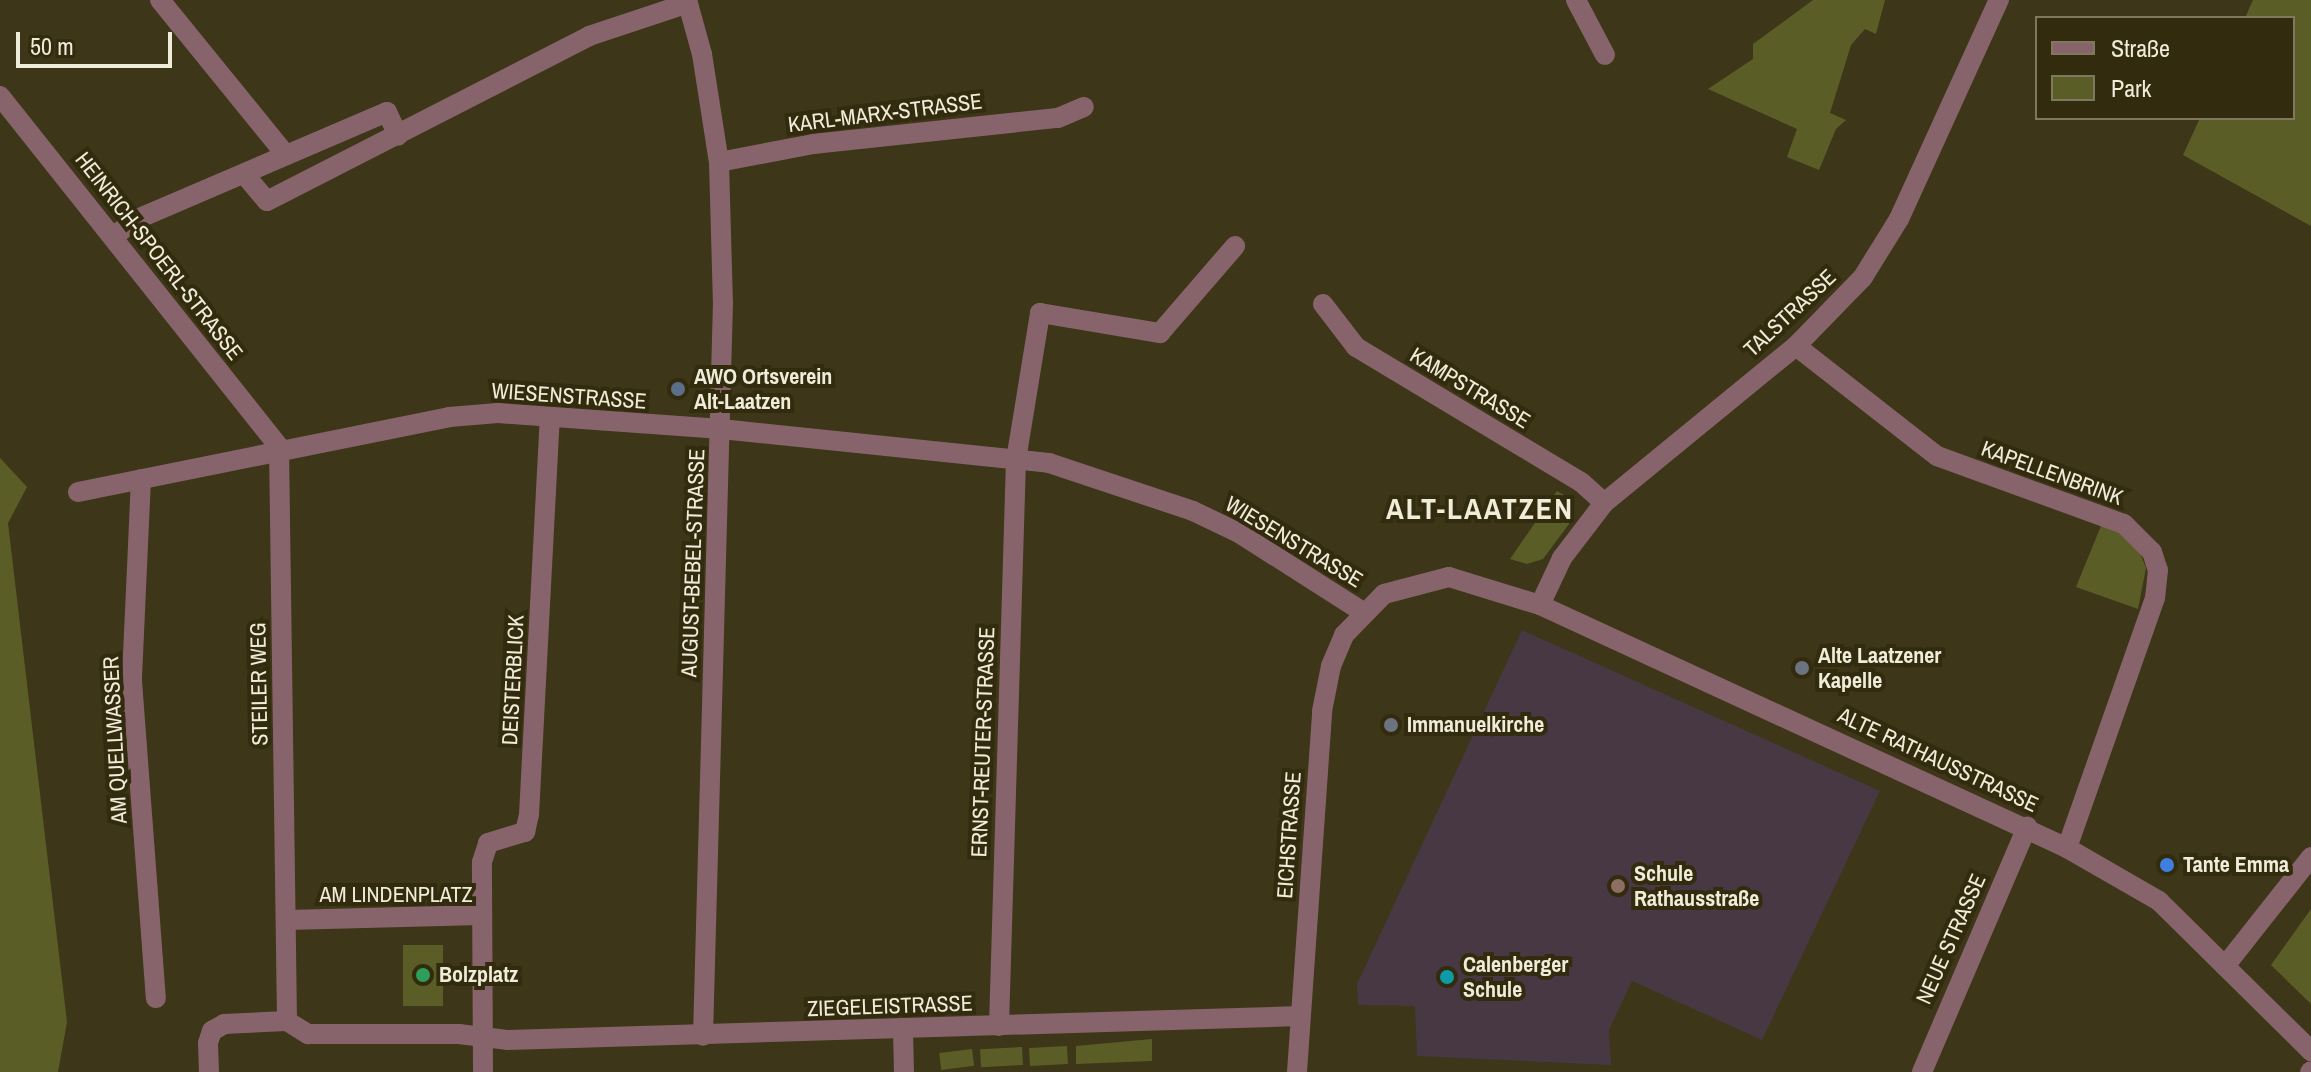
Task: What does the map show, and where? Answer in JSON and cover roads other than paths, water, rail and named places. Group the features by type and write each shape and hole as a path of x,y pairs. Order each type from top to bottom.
{"street":[{"path":"160,0 286,155"},
{"path":"1576,0 1605,55"},
{"name":"TALSTRASSE","path":"1540,605 1562,558 1604,503 1796,346 1863,277 1899,219 1999,0"},
{"path":"245,175 267,201 589,36 688,1"},
{"name":"AUGUST-BEBEL-STRASSE","path":"688,1 702,54 719,162 721,429 703,1036"},
{"name":"HEINRICH-SPOERL-STRASSE","path":"0,96 279,447"},
{"name":"KARL-MARX-STRASSE","path":"719,162 813,144 1058,118 1084,107"},
{"path":"114,236 135,220 387,112 398,136"},
{"path":"1016,460 1040,313 1160,333 1235,246"},
{"name":"KAMPSTRASSE","path":"1323,304 1356,347 1581,482 1604,503"},
{"name":"KAPELLENBRINK","path":"1796,346 1937,456 2124,524 2152,552 2158,570 2155,598 2067,848"},
{"name":"WIESENSTRASSE","path":"78,492 279,447 449,417 498,413 721,429 1049,463 1193,511 1239,533 1363,612"},
{"name":"DEISTERBLICK","path":"481,915 482,862 488,843 525,832 529,815 550,419"},
{"name":"STEILER WEG","path":"279,447 287,920"},
{"name":"ERNST-REUTER-STRASSE","path":"999,1026 1016,460"},
{"name":"AM QUELLWASSER","path":"141,479 145,497 132,681 156,998"},
{"name":"ALTE RATHAUSSTRASSE","path":"1363,612 1384,594 1449,577 1540,605 2027,827 2159,901 2311,1051"},
{"name":"EICHSTRASSE","path":"1297,1072 1322,711 1331,666 1344,635 1363,612"},
{"name":"NEUE STRASSE","path":"1922,1072 2027,827"},
{"path":"2225,966 2311,857"},
{"name":"AM LINDENPLATZ","path":"287,920 481,915 483,1072"},
{"path":"287,920 287,1021"},
{"name":"ZIEGELEISTRASSE","path":"482,1037 903,1031 1300,1016"},
{"path":"209,1072 208,1043 212,1031 224,1024 287,1021 308,1034 482,1037"},
{"path":"903,1031 904,1072"}],"place":[{"name":"AWO Ortsverein Alt-Laatzen","path":"678,389"},
{"name":"Alte Laatzener Kapelle","path":"1802,668"},
{"name":"Immanuelkirche","path":"1391,725"},
{"name":"Tante Emma","path":"2167,865"},
{"name":"Schule Rathausstraße","path":"1618,886"},
{"name":"Bolzplatz","path":"423,975"},
{"name":"Calenberger Schule","path":"1447,977"}],"district":[{"name":"ALT-LAATZEN","path":"1480,508"}]}
